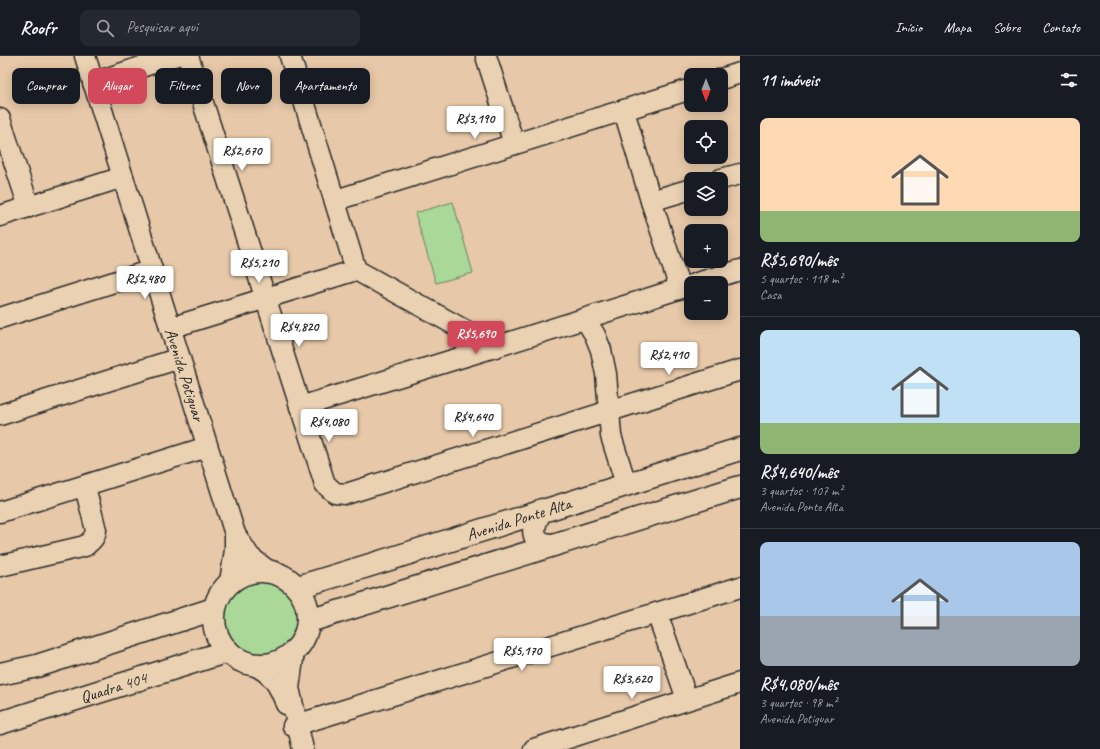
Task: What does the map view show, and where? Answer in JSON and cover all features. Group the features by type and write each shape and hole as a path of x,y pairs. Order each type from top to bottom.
{"main road":[{"name":"Avenida Ponte Alta","path":"298,587 479,532 542,510 740,449"},
{"name":"Avenida Ponte Alta","path":"308,621 740,487"},
{"path":"542,510 533,526 534,534 538,541 545,545 553,545"},
{"path":"479,532 486,532 497,539 501,551 496,563"},
{"name":"Avenida Potiguar","path":"267,570 289,579 298,587 308,609 308,621 306,633 294,652 275,663 254,665 235,658 218,639 214,624 214,609 220,594 230,582 241,574 267,570"},
{"path":"0,674 37,666 214,609"},
{"name":"Quadra 404","path":"0,723 228,651"}],"street":[{"name":"Avenida Potiguar","path":"85,56 89,68"},
{"path":"137,68 174,56"},
{"path":"188,56 325,484 335,493 346,494 740,370"},
{"path":"290,56 336,200 356,270 495,347"},
{"path":"486,56 514,144"},
{"path":"728,77 740,73"},
{"path":"336,200 684,91"},
{"name":"Avenida Potiguar","path":"100,104 235,534 250,557 267,570"},
{"path":"624,111 651,201 685,276"},
{"path":"0,119 29,207"},
{"path":"728,178 740,174"},
{"path":"0,216 123,177"},
{"path":"651,201 684,191"},
{"path":"0,318 152,270"},
{"path":"170,328 356,270"},
{"path":"720,276 740,270"},
{"path":"300,407 684,287"},
{"path":"585,318 601,350 606,374 611,436 626,484"},
{"path":"0,415 180,358"},
{"path":"0,512 85,487 207,447"},
{"path":"0,566 85,546 90,542 95,536 96,530 85,487"},
{"name":"Avenida Potiguar","path":"230,582 235,550 235,534"},
{"path":"299,734 740,587"},
{"path":"657,614 687,699"},
{"name":"Avenida Potiguar","path":"294,652 289,688 299,734"},
{"name":"Avenida Potiguar","path":"254,665 276,680 299,734"},
{"path":"534,749 579,742 687,699 740,683"}],"green space":[{"path":"453,202 473,273 436,283 415,213"},
{"path":"262,576 278,579 292,588 301,602 304,618 301,634 292,648 278,657 262,660 246,657 232,648 223,634 220,618 223,602 232,588 246,579"}]}
